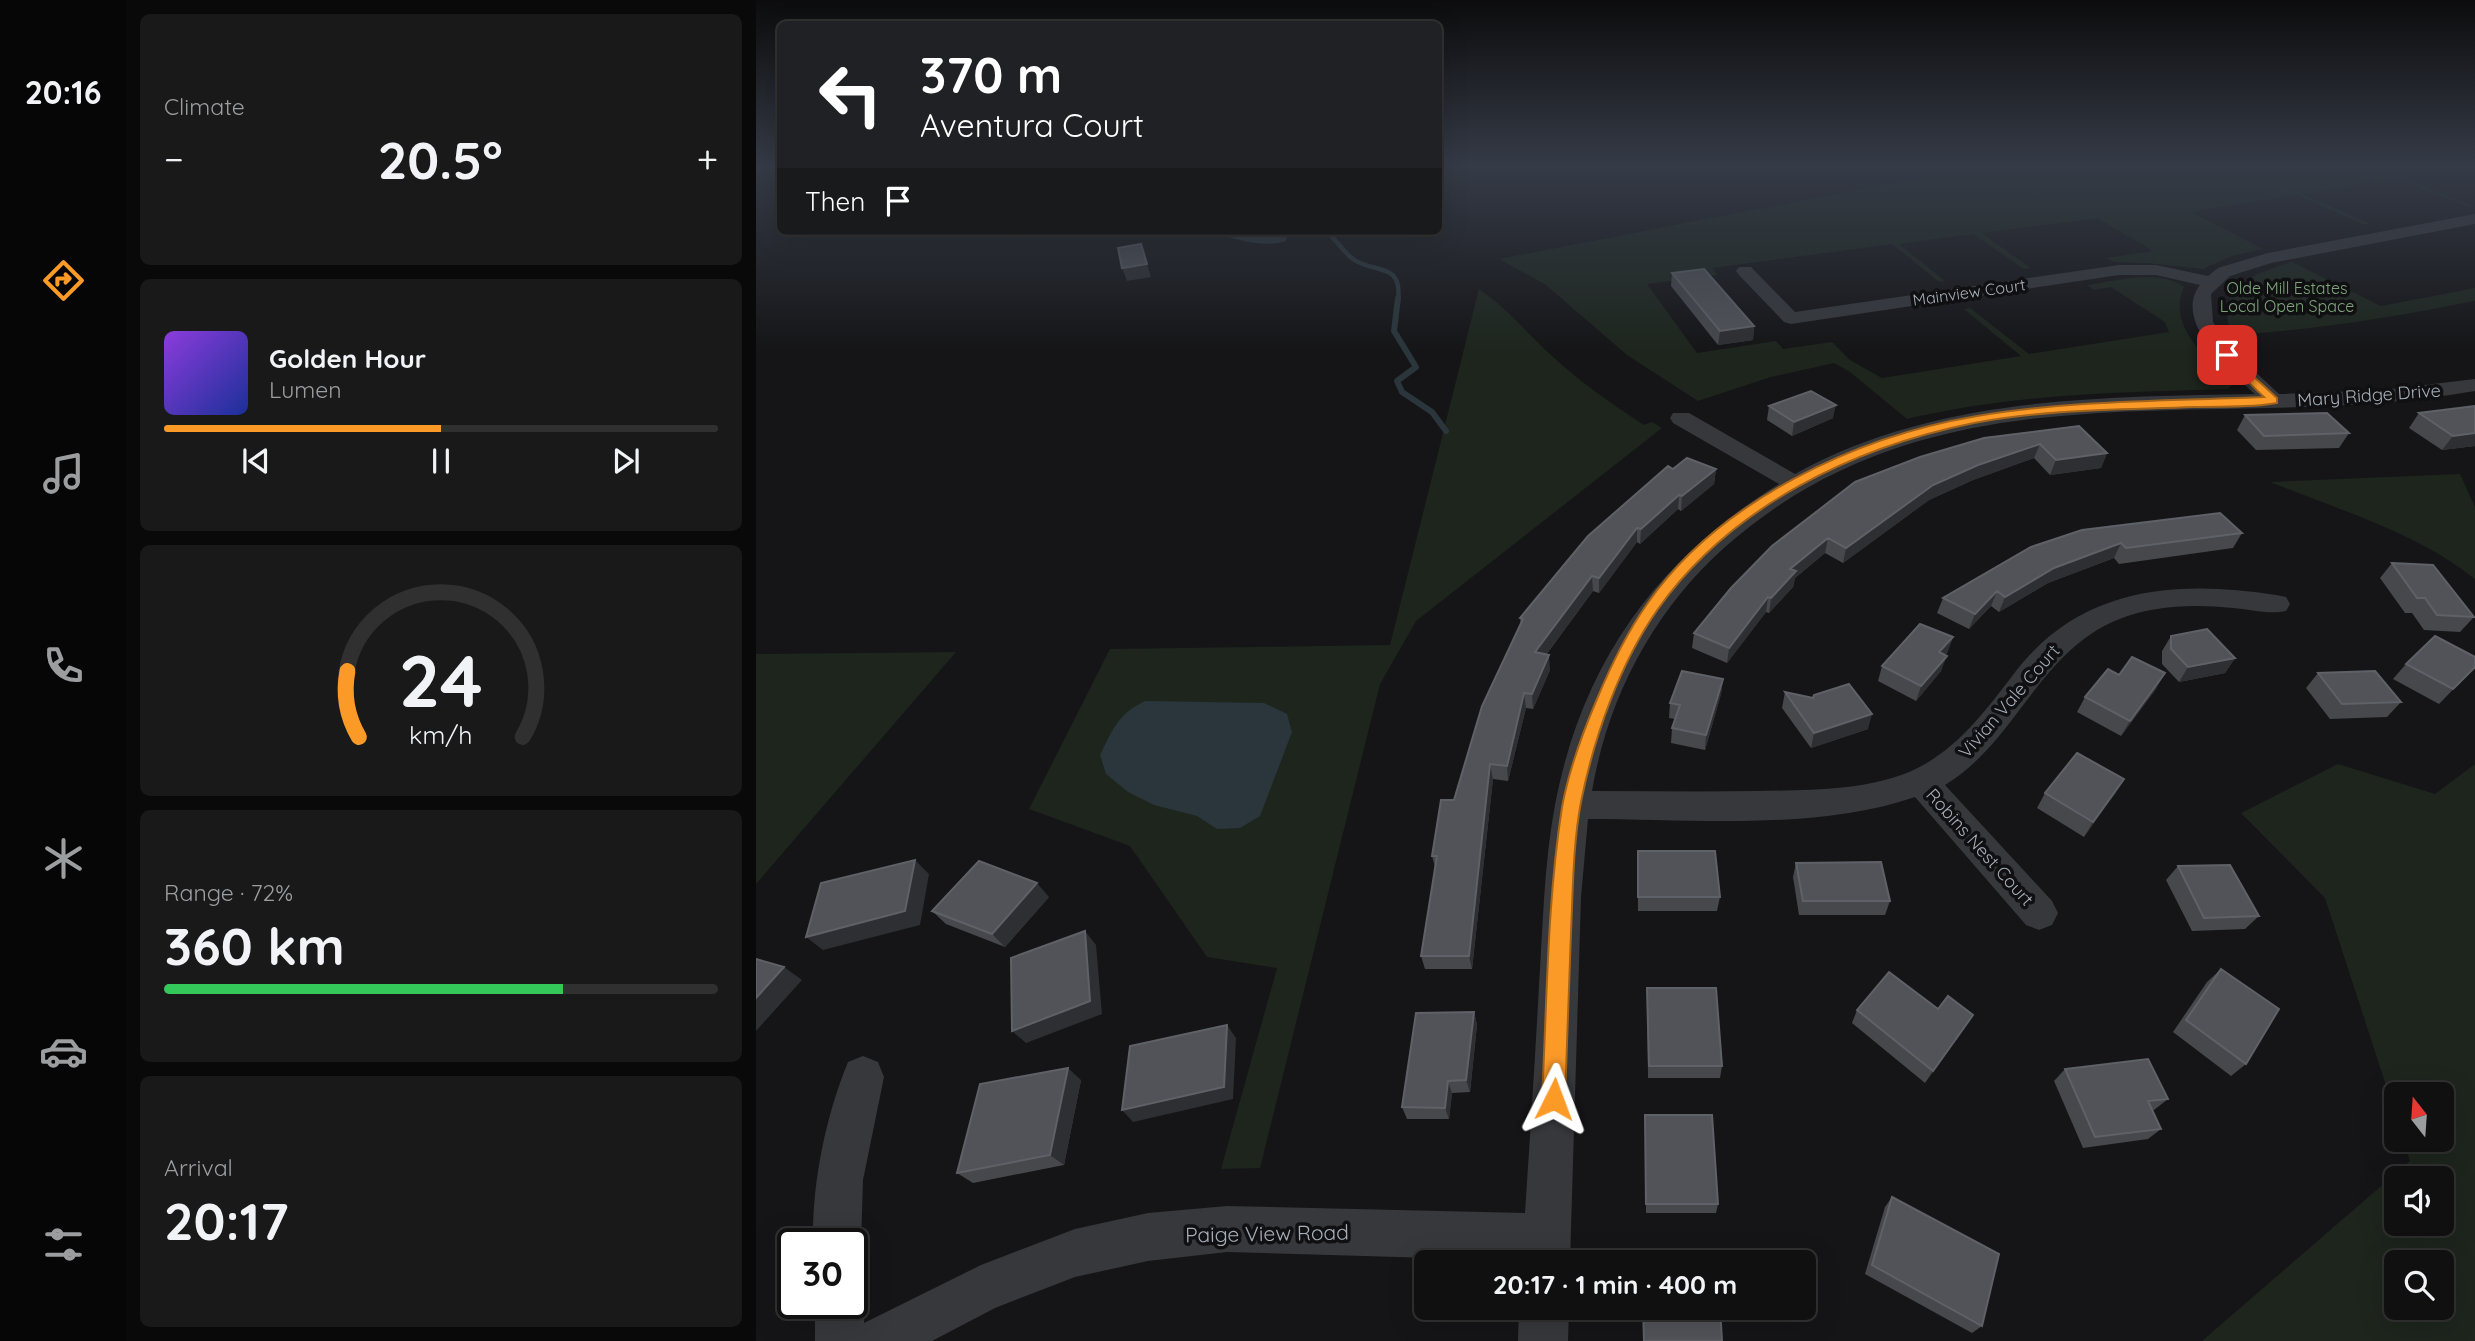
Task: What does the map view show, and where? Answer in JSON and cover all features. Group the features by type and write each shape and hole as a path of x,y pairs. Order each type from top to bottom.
{"street":[{"path":"2273,400 2227,355 2203,323 2202,294 2211,282 2224,272 2268,258 2429,228"},
{"name":"Mainview Court","path":"1745,271 1791,318 2119,270 2165,271 2211,282"},
{"name":"Mary Ridge Drive","path":"1547,1249 1563,879 1572,805 1586,744 1607,689 1627,648 1653,606 1682,569 1715,538 1752,508 1794,483 1866,450 1901,438 2011,413 2107,405 2384,397 2475,385"},
{"path":"1682,418 1794,483"},
{"name":"Vivian Vale Court","path":"1572,805 1821,804 1877,796 1921,781 1957,761 1984,734 2039,661 2060,640 2088,622 2125,607 2160,599 2215,597 2276,604"},
{"name":"Robins Nest Court","path":"1921,781 2039,913"},
{"path":"836,1228 841,1161 863,1077"},
{"name":"Paige View Road","path":"881,1341 981,1289 1074,1253 1147,1237 1227,1229 1547,1249"},
{"path":"839,1319 840,1341"},
{"path":"1543,1341 1544,1320"}],"green space":[{"path":"1662,228 2023,228 1981,233 2031,268 2024,269 1973,234 1899,244 1945,281 1939,282 1892,244 1713,268 1717,275 1647,284 1697,353 1776,341 1783,349 1832,342 1850,360 1882,378 2021,356 1964,309 1970,308 2029,354 2169,332 2165,322 2111,287 2094,290 2087,285 2137,277 2162,278 2184,287 2180,302 2185,328 2192,341 2233,384 2228,389 2027,399 1907,419 1850,372 1834,363 1771,377 1698,401 1627,355 1546,285 1499,259"},
{"path":"2113,228 2221,228 2263,249 2232,256 2203,269 2114,262 2106,258 2153,251"},
{"name":"Olde Mill Estates Local Open Space","path":"2292,262 2381,306 2475,288 2475,301 2354,322 2232,335 2228,305 2233,294 2251,278"},
{"path":"1479,289 1499,304 1585,384 1644,425 1652,422 1662,428 1416,621 1380,684 1260,1168 1221,1169 1277,968 1207,957 1130,846 1029,809 1110,649 1390,645"},
{"path":"2460,474 2475,507 2475,579 2452,562 2402,535 2270,482"},
{"path":"956,652 756,884 756,654"},
{"path":"2338,764 2435,794 2475,764 2475,1341 2202,1341 2384,1184 2384,1236 2454,1236 2454,1166 2404,1166 2410,1161 2407,1152 2454,1152 2454,1082 2385,1082 2325,898 2241,813"}],"shaded area":[{"path":"1222,235 1284,235 1287,238 1286,241 1267,244"},
{"path":"1145,701 1264,703 1287,714 1292,732 1260,816 1240,828 1217,829 1197,816 1154,805 1128,792 1106,774 1100,755 1109,737 1128,711"}],"building":[{"path":"1141,244 1147,264 1122,268 1118,248"},
{"path":"1704,269 1754,326 1720,331 1672,273"},
{"path":"1811,391 1836,405 1794,422 1769,406"},
{"path":"2475,406 2475,433 2453,436 2419,413"},
{"path":"2327,413 2349,433 2264,436 2245,415"},
{"path":"2079,426 2107,453 2056,460 2040,444 1978,465 1933,485 1846,548 1828,538 1790,569 1796,571 1771,598 1768,597 1729,648 1694,633 1731,588 1772,546 1855,482 1920,457 1984,438"},
{"path":"1687,458 1716,469 1682,496 1679,495 1641,529 1637,528 1599,578 1592,576 1535,652 1549,655 1532,694 1524,693 1507,766 1490,764 1469,956 1421,956 1437,856 1432,856 1441,800 1454,800 1482,706 1523,619 1520,618 1588,536 1668,466 1673,469"},
{"path":"2220,513 2242,533 2126,548 2121,543 2054,568 2005,597 1997,591 1975,614 1943,598 2031,547 2082,530"},
{"path":"2392,563 2433,565 2474,617 2437,615 2425,598 2417,598"},
{"path":"1920,624 1953,637 1939,652 1947,656 1921,686 1882,666"},
{"path":"2207,629 2235,658 2188,667 2171,649 2171,636"},
{"path":"2435,636 2475,657 2475,667 2453,689 2406,664"},
{"path":"2132,657 2165,673 2130,721 2085,697 2108,669 2119,675"},
{"path":"1682,671 1723,679 1706,735 1672,728 1680,705 1670,703"},
{"path":"2375,671 2401,702 2342,704 2318,673"},
{"path":"1849,684 1872,714 1814,733 1785,692 1813,698 1814,695"},
{"path":"2077,753 2124,779 2093,822 2045,793"},
{"path":"1638,851 1715,851 1720,897 1638,897"},
{"path":"915,860 905,911 806,937 821,883"},
{"path":"979,861 1037,883 992,934 932,911"},
{"path":"1881,862 1890,901 1803,901 1796,863"},
{"path":"2230,865 2259,916 2204,918 2178,866"},
{"path":"1085,931 1090,1001 1012,1031 1011,958"},
{"path":"756,959 784,967 756,998"},
{"path":"2221,969 2279,1009 2246,1064 2186,1020"},
{"path":"1889,972 1938,1009 1948,996 1973,1015 1933,1071 1857,1010"},
{"path":"1647,988 1716,988 1722,1066 1649,1066"},
{"path":"1474,1012 1466,1080 1448,1081 1445,1108 1402,1107 1416,1013"},
{"path":"1227,1025 1224,1087 1122,1110 1130,1046"},
{"path":"2148,1059 2168,1099 2148,1101 2161,1129 2095,1137 2065,1069"},
{"path":"1068,1068 1050,1155 957,1173 980,1084"},
{"path":"1645,1115 1712,1115 1718,1204 1646,1204"},
{"path":"1892,1197 1999,1254 1982,1326 1872,1265"},
{"path":"1643,1320 1721,1320 1722,1341 1644,1341"}],"waterway":[{"path":"1330,235 1353,259 1391,274 1396,279 1398,298"},
{"path":"1398,298 1394,331 1416,367 1397,381 1402,392 1432,412 1446,431"}],"route":[{"path":"1554,1099 1563,879 1572,805 1586,744 1607,689 1627,648 1653,606 1682,569 1752,508 1828,466 1901,438 2011,413 2107,405 2273,400 2227,355"}]}
